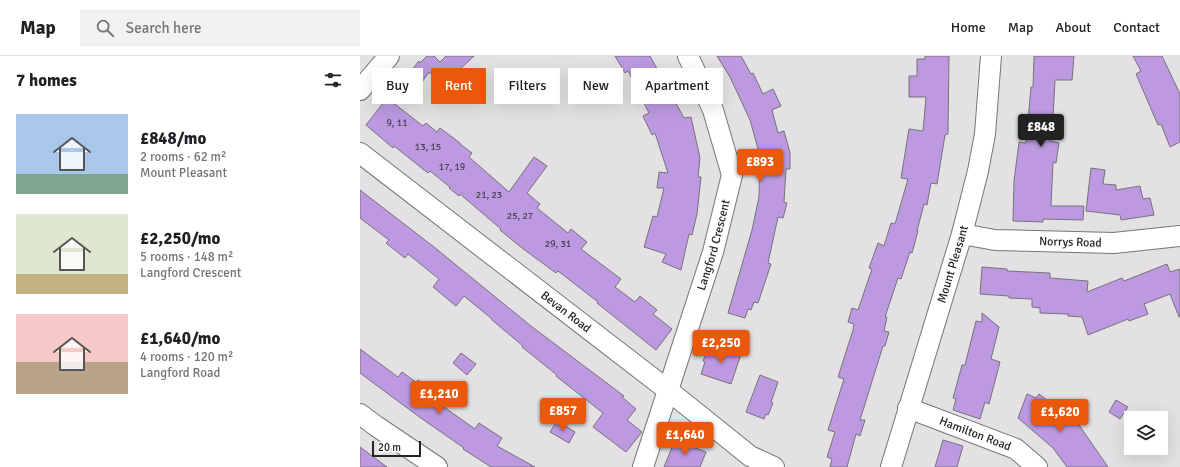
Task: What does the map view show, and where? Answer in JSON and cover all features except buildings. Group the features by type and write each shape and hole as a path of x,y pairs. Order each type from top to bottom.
{"street":[{"path":"360,90 389,56"},
{"name":"Langford Crescent","path":"644,467 713,252 732,175 713,110 688,56"},
{"name":"Mount Pleasant","path":"890,467 962,234 978,171 985,134 991,56"},
{"name":"Bevan Road","path":"360,153 669,390 750,456 774,467"},
{"name":"Norrys Road","path":"962,234 995,240 1114,243 1180,236"},
{"name":"Hamilton Road","path":"908,408 1016,449 1037,467"},
{"path":"360,414 437,467"}]}
